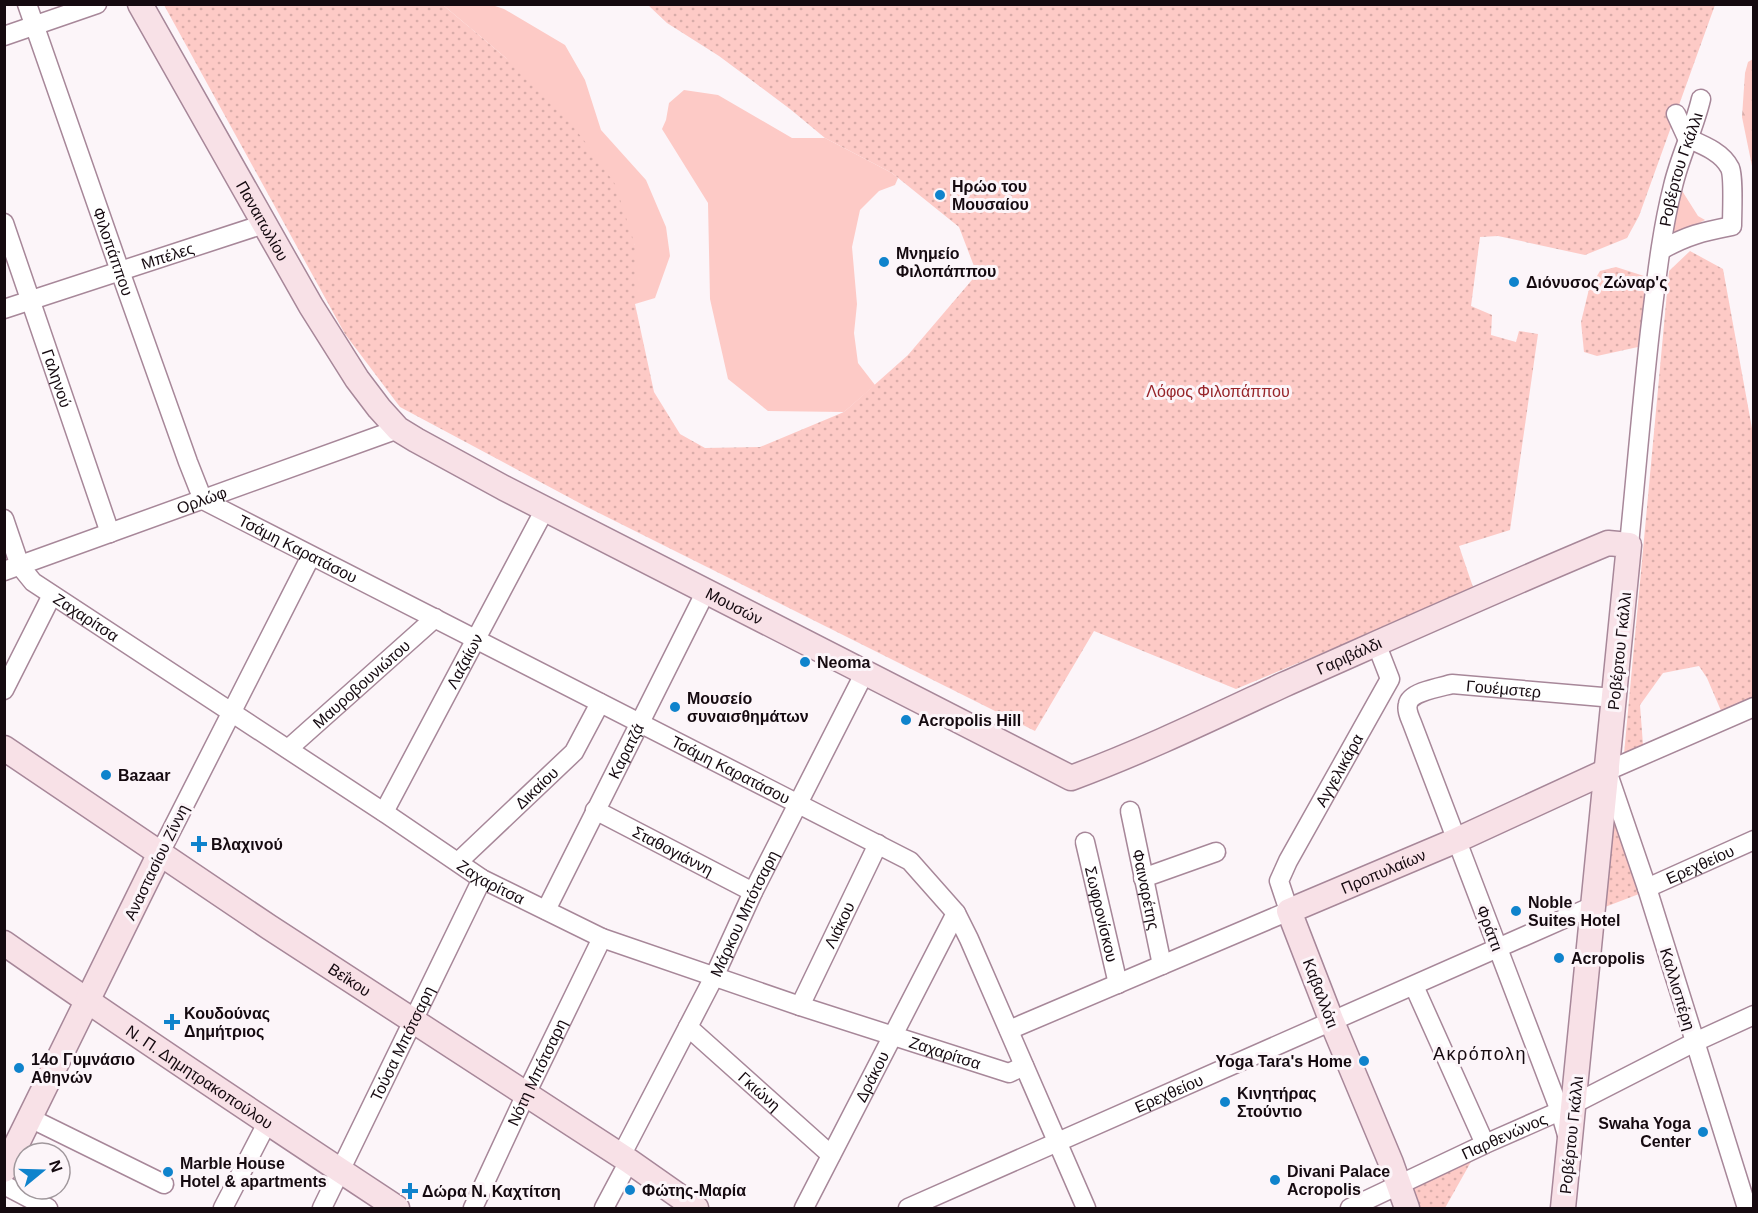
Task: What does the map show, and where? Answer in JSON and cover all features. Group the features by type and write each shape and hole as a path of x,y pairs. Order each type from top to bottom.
{"street":[{"name":"Φιλοπάππου","path":"27,4 203,500"},
{"path":"4,36 97,4"},
{"name":"Παναιτωλίου","path":"140,4 311,306 357,379 398,429"},
{"name":"Ροβέρτου Γκάλλι","path":"1563,1209 1570,1144 1567,1107 1593,906 1657,269 1672,187 1687,138 1695,125 1701,99"},
{"path":"1661,250 1684,237 1732,226 1731,170 1721,157 1706,146 1687,138 1676,114"},
{"name":"Γαληνού","path":"4,223 110,533"},
{"name":"Μπέλες","path":"4,309 264,224"},
{"name":"Ορλώφ","path":"12,569 398,429"},
{"name":"Μουσών","path":"398,429 504,488 1071,778"},
{"name":"Τσάμη Καρατάσου","path":"203,500 910,861 956,913 1086,1209"},
{"name":"Λαζαίων","path":"384,812 545,509"},
{"path":"4,519 12,569"},
{"name":"Γαριβάλδι","path":"1071,778 1120,760 1184,732 1376,643 1608,543 1629,546"},
{"name":"Αναστασίου Ζίννη","path":"4,1170 160,853 311,556"},
{"name":"Ζαχαρίτσα","path":"12,569 384,812 482,879 603,938 800,1006 1009,1073 1024,1066"},
{"name":"Καρατζά","path":"546,910 706,591"},
{"path":"4,690 52,596"},
{"name":"Μαυροβουνιώτου","path":"288,749 435,618"},
{"name":"Αγγελικάρα","path":"1289,911 1279,881 1390,679 1376,643"},
{"name":"Μάρκου Μπότσαρη","path":"604,1209 625,1159 753,892 865,672"},
{"name":"Γουέμστερ","path":"1408,712 1411,698 1433,688 1452,684 1614,698"},
{"name":"Δικαίου","path":"458,862 574,752 600,703"},
{"name":"Προπυλαίων","path":"1009,1030 1457,840 1754,707"},
{"name":"Φράττι","path":"1408,712 1498,949 1567,1107"},
{"name":"Βεΐκου","path":"4,748 269,927 625,1159 696,1209"},
{"name":"Καλλισπέρη","path":"1607,771 1647,888 1747,1209"},
{"name":"Σταθογιάννη","path":"596,810 753,892"},
{"name":"Φαιναρέτης","path":"1130,811 1162,965"},
{"name":"Ερεχθείου","path":"1647,888 1754,840"},
{"name":"Σωφρονίσκου","path":"1085,842 1118,984"},
{"name":"Λιάκου","path":"800,1006 878,844"},
{"path":"1143,878 1216,852"},
{"name":"Τούσα Μπότσαρη","path":"322,1209 482,879"},
{"name":"Ερεχθείου","path":"917,1207 1593,906"},
{"name":"Καβαλλότι","path":"1289,911 1332,1022 1392,1163 1407,1209"},
{"name":"Δράκου","path":"804,1209 956,913"},
{"name":"Νότη Μπότσαρη","path":"472,1209 525,1094 603,938"},
{"name":"Ν. Π. Δημητρακοπούλου","path":"4,944 397,1209"},
{"path":"1414,986 1485,1144"},
{"name":"Παρθενώνος","path":"1350,1209 1567,1107 1695,1042 1754,1015"},
{"name":"Γκιώνη","path":"688,1027 831,1155"},
{"path":"30,1118 164,1184"},
{"path":"223,1209 267,1123"},
{"path":"4,1185 48,1209"}],"green space":[{"name":"Λόφος Φιλοπάππου","path":"164,5 443,5 506,58 561,111 615,184 635,245 635,304 654,392 680,434 705,448 760,447 844,412 908,355 977,274 959,227 892,173 825,138 719,56 667,23 648,5 1715,5 1639,216 1627,238 1585,255 1498,236 1480,237 1471,306 1492,315 1491,335 1516,342 1519,331 1538,334 1510,530 1459,546 1474,590 1236,689 1094,631 1035,731 587,507 400,407 345,334"},
{"path":"443,5 492,5 504,9 565,45 585,80 601,130 646,180 666,227 670,256 655,298 635,304 635,245 506,58"},
{"path":"1753,59 1753,171 1742,117 1745,73 1748,62"},
{"path":"684,90 718,95 792,138 825,138 898,178 895,185 879,191 860,210 852,247 857,304 854,333 858,363 875,385 844,412 768,411 728,379 710,299 708,203 662,129 669,103"},
{"path":"1679,186 1698,216 1705,220 1669,238"},
{"path":"1690,251 1723,269 1753,434 1753,698 1722,713 1707,678 1699,666 1663,673 1640,705 1643,745 1624,754 1669,271"},
{"path":"1616,267 1644,276 1646,283 1638,347 1597,356 1584,352 1581,322 1589,289 1600,271"},
{"path":"1613,803 1639,894 1605,907"},
{"path":"1472,1160 1445,1208 1398,1208 1392,1195"}],"place":[{"name":"Ηρώο του Μουσαίου","path":"940,195"},
{"name":"Μνημείο Φιλοπάππου","path":"884,262"},
{"name":"Διόνυσος Ζώναρ'ς","path":"1514,282"},
{"name":"Neoma","path":"805,662"},
{"name":"Μουσείο συναισθημάτων","path":"675,707"},
{"name":"Acropolis Hill","path":"906,720"},
{"name":"Bazaar","path":"106,775"},
{"name":"Βλαχινού","path":"199,844"},
{"name":"Noble Suites Hotel","path":"1516,911"},
{"name":"Acropolis","path":"1559,958"},
{"name":"Κουδούνας Δημήτριος","path":"172,1022"},
{"name":"Yoga Tara's Home","path":"1364,1061"},
{"name":"14ο Γυµνάσιο Αθηνών","path":"19,1068"},
{"name":"Κινητήρας Στούντιο","path":"1225,1102"},
{"name":"Swaha Yoga Center","path":"1703,1132"},
{"name":"Marble House Hotel & apartments","path":"168,1172"},
{"name":"Divani Palace Acropolis","path":"1275,1180"},
{"name":"Φώτης-Μαρία","path":"630,1190"},
{"name":"Δώρα Ν. Καχτίτση","path":"410,1191"}],"district":[{"name":"Ακρόπολη","path":"1480,1054"}]}
